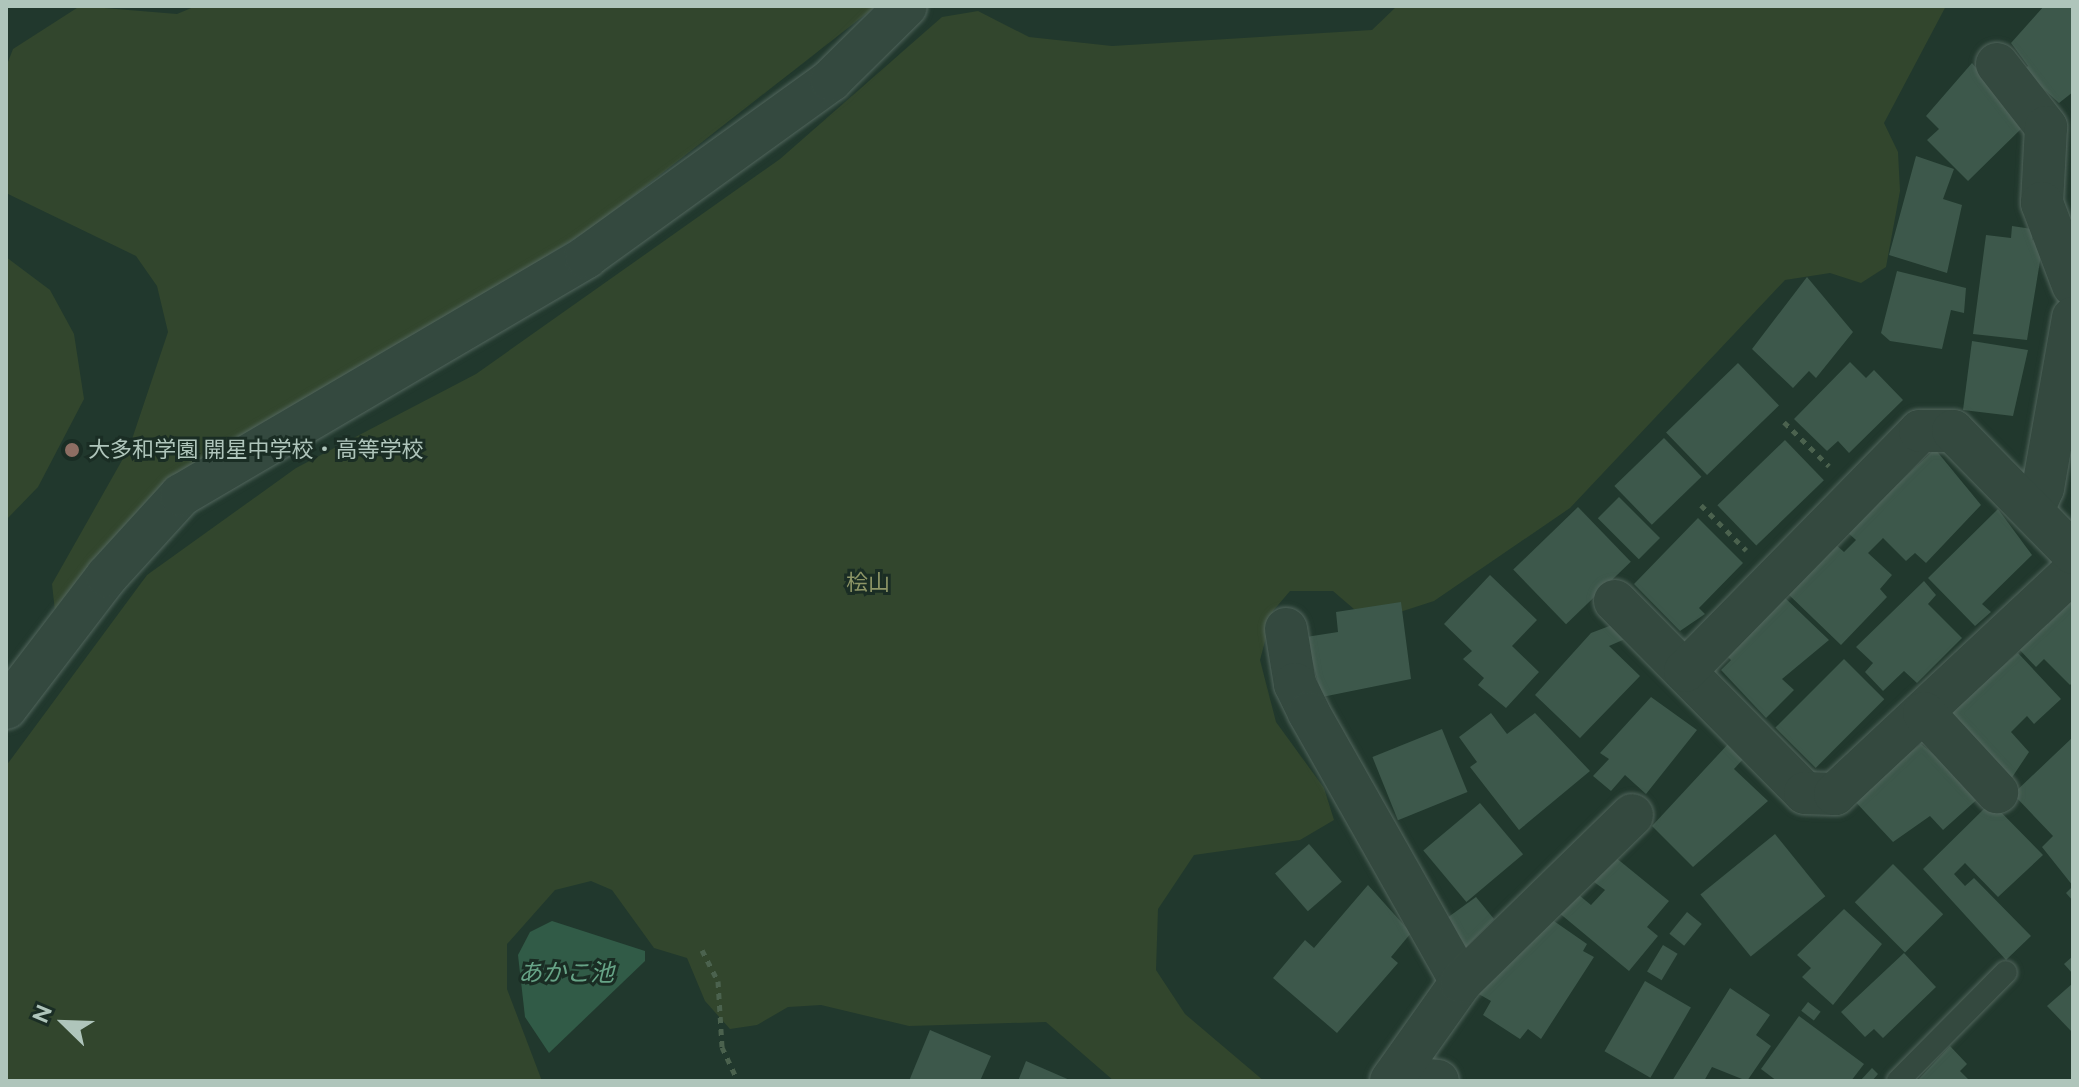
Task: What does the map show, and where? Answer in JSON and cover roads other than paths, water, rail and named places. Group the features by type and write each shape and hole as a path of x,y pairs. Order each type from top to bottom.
{"street":[{"path":"6,708 107,576 181,495 586,257 831,80 906,6"},
{"path":"1997,64 2046,127 2042,203 2073,285"},
{"path":"2033,511 2043,488 2073,318"},
{"path":"1685,671 1920,431 1953,431 2073,553"},
{"path":"1615,601 1805,793 1835,794 2073,571"},
{"path":"1286,629 1302,699 1461,982"},
{"path":"1924,713 1997,792"},
{"path":"1392,1079 1461,982 1632,815"},
{"path":"1392,1079 1438,1081"}],"lane":[{"path":"1898,1081 2006,972"}],"water":[{"name":"あかこ池","path":"552,921 645,951 645,961 549,1053 525,1017 518,955 530,932"}],"place":[{"name":"大多和学園 開星中学校・高等学校","path":"72,450"}],"park label":[{"name":"桧山","path":"868,583"}]}
